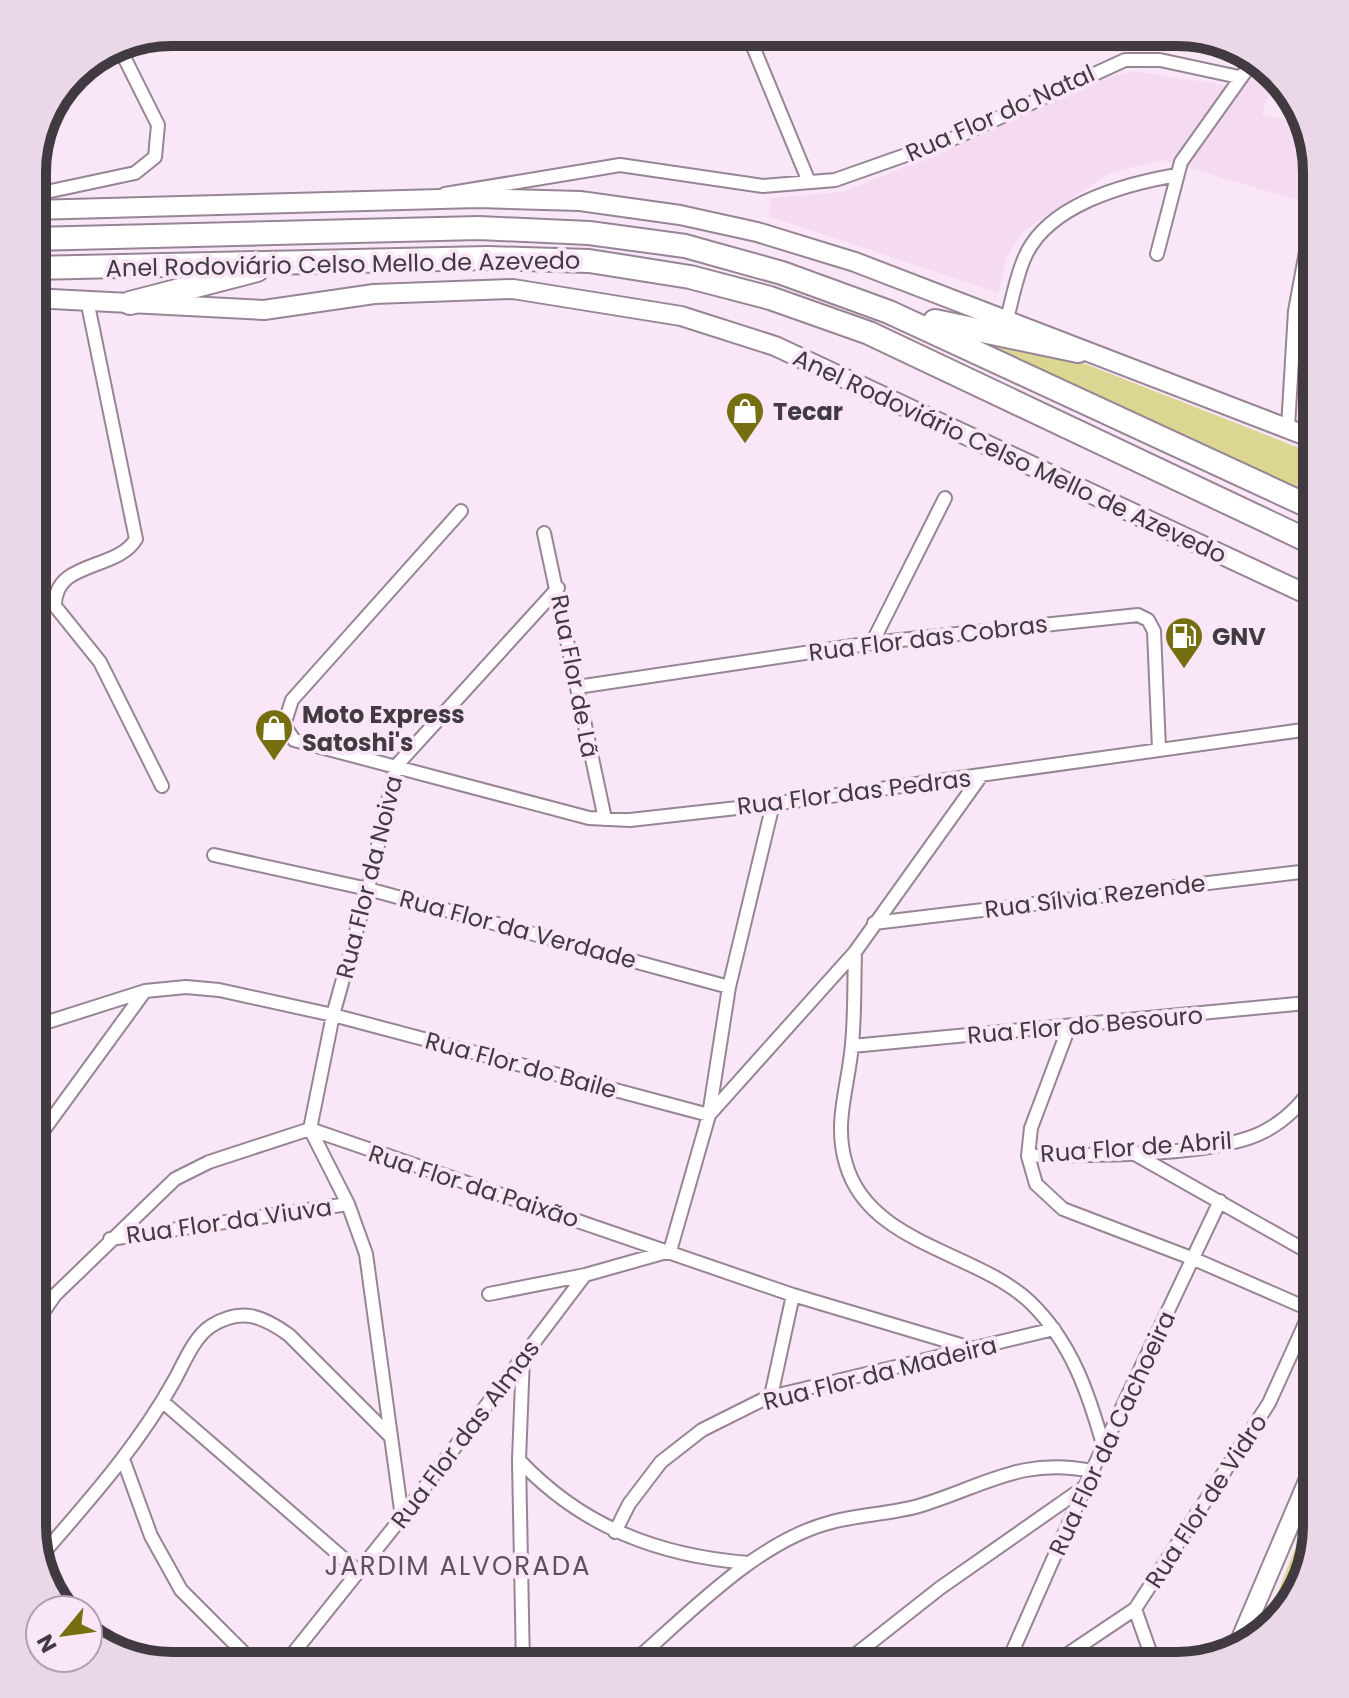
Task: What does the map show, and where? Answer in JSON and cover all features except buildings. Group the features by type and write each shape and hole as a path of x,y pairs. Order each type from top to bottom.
{"highway":[{"name":"Anel Rodoviário Celso Mello de Azevedo","path":"46,239 479,228 589,233 697,249 782,273 889,312 1303,504"},
{"name":"Anel Rodoviário Celso Mello de Azevedo","path":"46,268 488,258 589,261 690,277 770,298 869,333 1303,538"},
{"path":"130,303 297,260"},
{"path":"889,312 1078,351"}],"main road":[{"path":"46,210 431,200 580,201 680,215 757,232 855,262 1007,319 1078,351 1303,434"},
{"name":"Anel Rodoviário Celso Mello de Azevedo","path":"46,299 264,310 374,294 513,289 681,316 775,346 1303,592"},
{"path":"1243,1633 1303,1493"}],"street":[{"path":"753,46 809,182"},
{"path":"46,192 135,173 155,157 158,125 124,56"},
{"name":"Rua Flor do Natal","path":"431,200 458,190 620,165 763,186 835,180 957,137 1125,60 1160,60 1239,77"},
{"path":"1157,254 1181,162 1247,68"},
{"path":"1007,319 1024,258 1040,233 1110,190 1177,175"},
{"path":"1288,427 1295,311 1303,268"},
{"path":"87,300 136,539 127,551 68,577 57,589 55,606 100,662 162,786"},
{"path":"872,643 945,498"},
{"name":"Rua Flor das Pedras","path":"461,511 287,708 284,725 294,740 605,819 773,804 1303,730"},
{"name":"Rua Flor de Lã","path":"544,533 605,819"},
{"name":"Rua Flor da Noiva","path":"310,1129 333,1015 368,889 396,766 558,588"},
{"name":"Rua Flor das Cobras","path":"577,687 872,643 1143,616 1151,624 1155,639 1159,749"},
{"path":"709,1115 855,952 981,776"},
{"path":"489,1294 585,1275 670,1251 709,1115 729,987 773,804"},
{"name":"Rua Flor da Verdade","path":"214,855 368,889 729,987"},
{"name":"Rua Sílvia Rezende","path":"874,923 1303,872"},
{"path":"855,952 852,1046 842,1095 840,1131 846,1164 854,1185 888,1223 1003,1280 1031,1303 1068,1349 1090,1398 1104,1448"},
{"name":"Rua Flor do Baile","path":"46,1023 145,991 186,987 219,990 333,1015 709,1115"},
{"path":"46,1127 145,991"},
{"name":"Rua Flor do Besouro","path":"852,1046 1303,1003"},
{"path":"1069,1027 1036,1110 1028,1156 1036,1184 1063,1209 1194,1259 1303,1307"},
{"name":"Rua Flor de Abril","path":"1028,1156 1133,1153 1234,1142 1264,1132 1290,1112 1303,1097"},
{"path":"46,1308 55,1295 163,1188 192,1169 310,1129 348,1204 366,1254 402,1517"},
{"name":"Rua Flor da Paixão","path":"310,1129 793,1295 974,1349"},
{"path":"1133,1153 1303,1249"},
{"name":"Rua Flor da Cachoeira","path":"1012,1652 1092,1471 1220,1201"},
{"name":"Rua Flor da Viuva","path":"110,1239 348,1204"},
{"name":"Rua Flor das Almas","path":"294,1652 402,1517 585,1275"},
{"path":"771,1396 793,1295"},
{"path":"48,1548 123,1459 163,1402 208,1328 247,1314 260,1316 289,1335 391,1437"},
{"name":"Rua Flor de Vidro","path":"1071,1652 1135,1609 1269,1403 1303,1328"},
{"name":"Rua Flor da Madeira","path":"615,1532 629,1504 661,1462 702,1430 771,1396 1054,1329"},
{"path":"523,1357 519,1460 523,1652"},
{"path":"163,1402 359,1572"},
{"path":"123,1459 151,1536 181,1590 192,1606 242,1652"},
{"path":"519,1460 563,1501 615,1532 699,1559 749,1563"},
{"path":"645,1652 749,1563 831,1522 921,1505 1004,1473 1046,1465 1092,1471"},
{"path":"859,1652 940,1588 1086,1486"},
{"path":"1135,1609 1150,1652"}],"shaded area":[{"path":"1252,70 1270,88 1262,115 1292,121 1301,147 1303,172 1297,200 1162,160 1109,173 1022,232 1007,257 998,293 769,216 770,198 843,192 986,134 1068,87 1134,71 1237,87"},
{"path":"968,335 1078,361 1303,449 1303,494 1220,459"},
{"path":"1303,1529 1299,1559 1290,1582 1270,1611"}],"place":[{"name":"Tecar","path":"745,445"},
{"name":"GNV","path":"1184,670"},
{"name":"Moto Express Satoshi's","path":"274,762"}],"district":[{"name":"JARDIM ALVORADA","path":"458,1566"}]}
